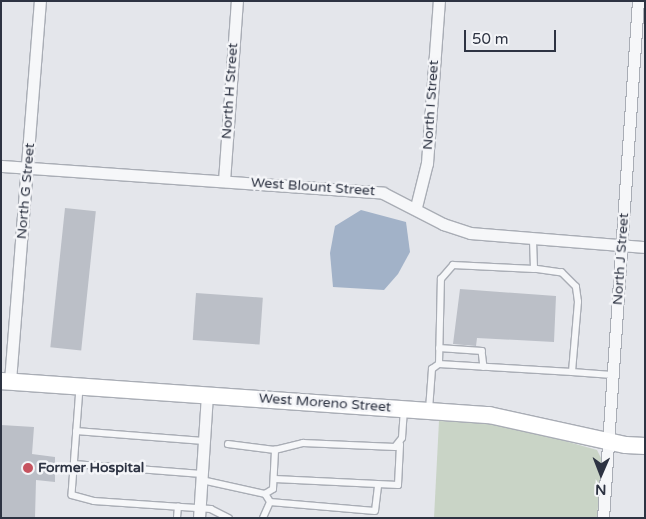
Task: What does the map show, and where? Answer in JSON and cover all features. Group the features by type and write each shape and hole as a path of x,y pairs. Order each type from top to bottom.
{"street":[{"name":"North G Street","path":"6,381 28,168 40,1"},
{"name":"North H Street","path":"224,181 237,1"},
{"name":"North I Street","path":"416,208 426,164 439,1"},
{"path":"639,1 645,2"},
{"name":"North J Street","path":"603,518 639,1"},
{"name":"West Blount Street","path":"1,166 383,193 416,208 443,224 470,233 645,247"},
{"name":"West Moreno Street","path":"6,381 429,410 520,419 608,441 645,446"},
{"path":"200,513 207,395"}],"lane":[{"path":"534,238 534,270"},
{"path":"439,364 441,279 453,265 562,273 576,287 578,302 572,372"},
{"path":"439,348 482,351 484,366"},
{"path":"429,410 432,369 439,364 613,376"},
{"path":"80,386 72,495 94,501 178,507 200,513 219,511 229,518"},
{"path":"275,479 378,486 398,485 400,445 405,409"},
{"path":"76,431 204,441"},
{"path":"228,444 276,450 302,443 400,445"},
{"path":"265,494 273,489 276,450"},
{"path":"74,464 202,477 265,494 270,502"},
{"path":"270,502 375,511 378,486"},
{"path":"263,518 270,502"},
{"path":"177,518 178,507"}],"green space":[{"path":"439,421 501,423 597,450 602,460 597,518 434,518"}],"water":[{"path":"361,210 406,222 410,252 398,274 384,290 333,287 330,253 335,226"}],"building":[{"path":"65,208 96,211 81,350 50,347"},
{"path":"460,289 556,296 554,342 477,338 476,346 453,344"},
{"path":"196,293 263,298 260,345 193,340"},
{"name":"Former Hospital","path":"1,425 34,427 32,454 55,457 55,482 36,480 35,518 1,518"}],"place":[{"name":"Former Hospital","path":"28,468"}]}
